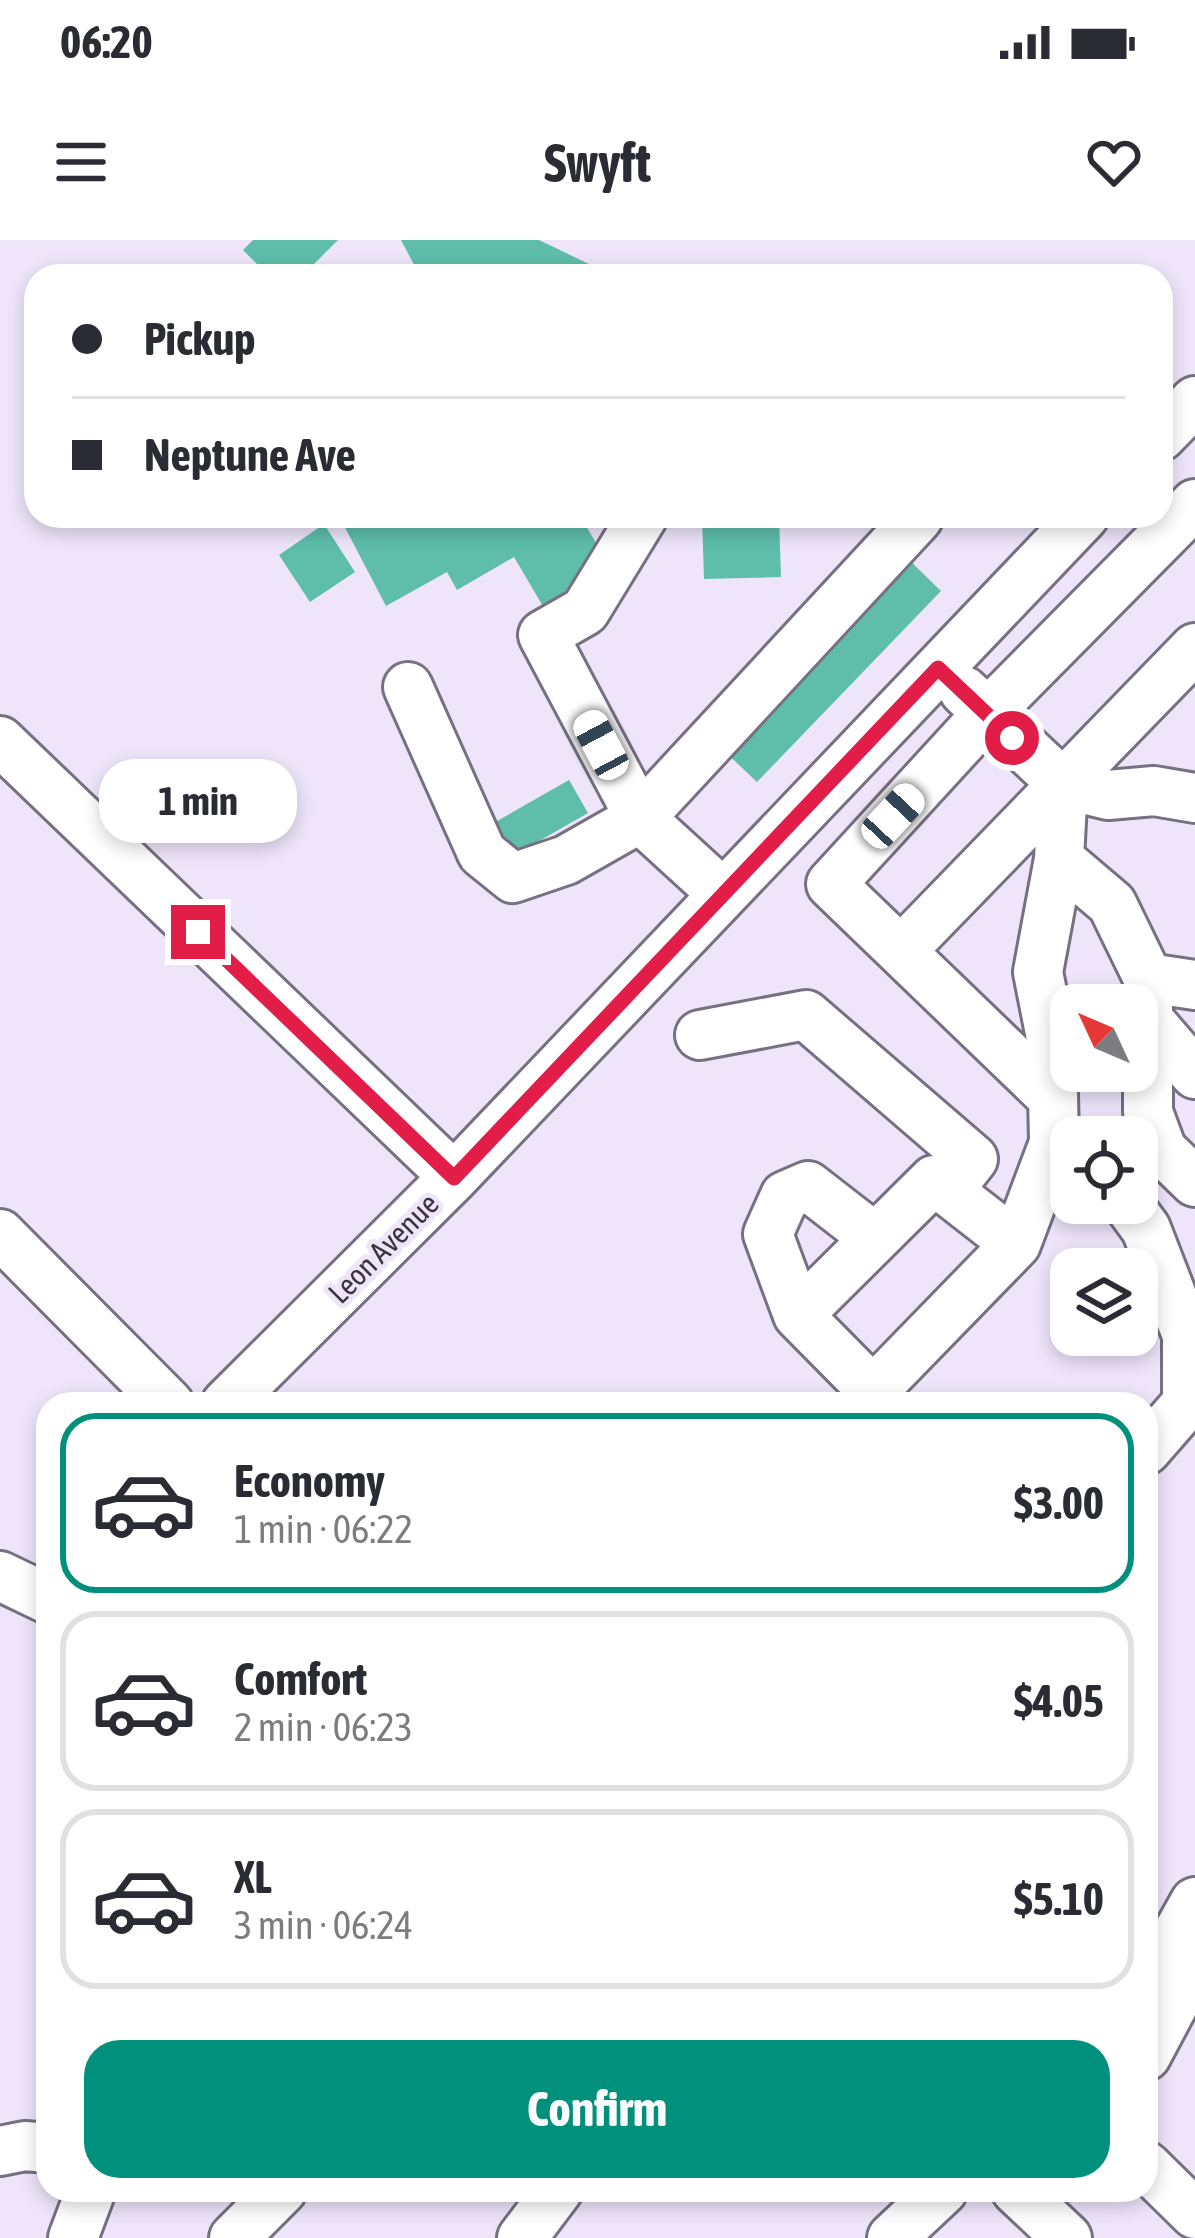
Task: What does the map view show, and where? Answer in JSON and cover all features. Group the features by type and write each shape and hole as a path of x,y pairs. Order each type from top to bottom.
{"street":[{"path":"1173,424 1195,401"},
{"path":"1173,526 1195,504"},
{"path":"636,528 585,611 543,635 640,818 722,893"},
{"path":"409,687 482,853 513,878 566,860 640,818 909,528"},
{"name":"Leon Avenue","path":"238,1392 454,1178 1072,528"},
{"path":"1050,1120 901,951 831,884 986,715 1171,528"},
{"path":"901,951 1085,789 1195,648"},
{"path":"938,668 986,715 1085,789 1154,791 1195,798"},
{"path":"0,741 454,1178"},
{"path":"1085,789 1195,761"},
{"path":"1058,1116 1052,1043 1038,972 1059,859 1085,789"},
{"path":"1059,859 1112,904 1163,994 1195,1074"},
{"path":"1163,994 1148,1112 1162,1150 1195,1182"},
{"path":"700,1035 806,1016 974,1159 948,1191"},
{"path":"875,1238 808,1186 784,1196 768,1234 798,1316 873,1391 1016,1244 1050,1154"},
{"path":"798,1316 934,1180 1016,1244"},
{"path":"1142,1224 1187,1335 1187,1403 1158,1436"},
{"path":"0,1234 157,1392"},
{"path":"0,1576 36,1593"},
{"path":"1162,2032 1195,1902"},
{"path":"1162,2032 1195,1964"},
{"path":"0,2151 36,2147"},
{"path":"1158,2178 1195,2214"},
{"path":"73,2238 87,2202"},
{"path":"234,2238 270,2202"},
{"path":"522,2238 549,2202"},
{"path":"892,2238 930,2202"},
{"path":"1029,2202 1067,2238"}],"building":[{"path":"253,240 338,240 314,264 257,264 243,250"},
{"path":"401,240 539,240 589,264 414,264"},
{"path":"318,528 327,528 355,572 310,602 279,555"},
{"path":"345,528 587,528 611,568 544,608 514,557 457,590 447,572 386,606"},
{"path":"702,528 779,528 781,577 704,579"},
{"path":"902,553 941,591 757,782 718,745"},
{"path":"569,780 588,813 511,857 492,824"}],"route":[{"path":"198,932 454,1178 938,668 1012,738"}]}
